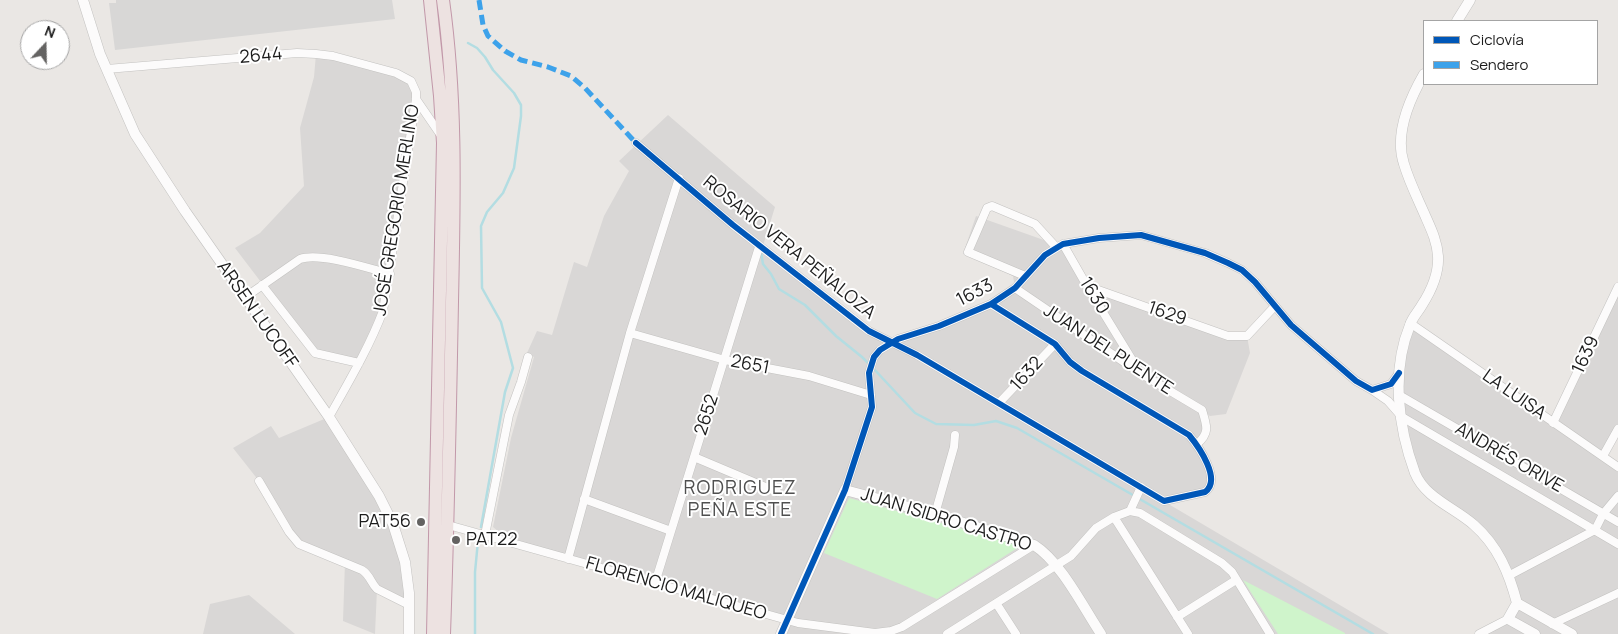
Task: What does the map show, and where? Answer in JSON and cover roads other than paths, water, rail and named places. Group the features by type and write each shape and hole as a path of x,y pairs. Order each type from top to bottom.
{"highway":[{"path":"430,0 440,96 442,137 442,232 433,634"},
{"path":"443,0 452,82 455,156 444,634"}],"street":[{"name":"ARSEN LUCOFF","path":"83,0 100,54 136,134 244,298 329,417 379,496 393,524 404,562 410,634"},
{"path":"1458,20 1470,0"},
{"name":"2644","path":"107,69 297,53 333,56 396,73 411,81"},
{"path":"1423,76 1407,112 1402,127 1400,144 1403,163 1435,239 1438,257 1433,284 1410,323 1401,354 1399,395 1408,448 1416,474 1424,487 1474,525 1492,545 1510,575 1517,603 1508,619 1479,634"},
{"name":"JOSÉ GREGORIO MERLINO","path":"329,417 359,363 383,311 416,99 416,92 411,81"},
{"path":"416,99 442,137"},
{"name":"ROSARIO VERA PEÑALOZA","path":"636,143 759,247 869,331 916,355 1164,501 1205,492 1210,489 1212,481 1211,472 1197,444"},
{"path":"568,558 630,333 679,178"},
{"name":"1630","path":"1025,276 968,252 987,208 992,206 1035,224 1060,245 1140,373"},
{"name":"ANDRÉS ORIVE","path":"1060,245 1099,238 1141,235 1205,253 1242,270 1291,325 1356,380 1388,401 1402,417 1618,544"},
{"name":"1633","path":"845,490 872,407 869,373 874,357 898,339 939,326 991,304 1015,288 1045,255 1060,245"},
{"name":"2652","path":"655,583 759,247"},
{"path":"244,298 300,259 308,256 321,257 390,274"},
{"path":"262,285 315,353 359,363"},
{"name":"1629","path":"1087,286 1228,336 1247,336 1275,306"},
{"name":"1639","path":"1553,423 1618,287"},
{"name":"JUAN DEL PUENTE","path":"991,304 1054,344 1070,362 1082,371 1189,434 1197,444 1205,437 1206,430 1202,410 1140,373 1015,288"},
{"name":"LA LUISA","path":"1410,323 1618,467"},
{"name":"2651","path":"630,333 725,360 809,376 871,395"},
{"name":"1632","path":"999,404 1054,344"},
{"path":"486,536 509,415 528,357"},
{"path":"1372,390 1391,384 1399,373"},
{"name":"ANDRÉS ORIVE","path":"1399,395 1618,522"},
{"path":"1603,456 1618,429"},
{"path":"935,514 954,447 955,436"},
{"path":"694,457 777,492"},
{"path":"259,481 289,532 300,544 362,570 368,574 377,589 409,604"},
{"path":"1130,511 1141,487"},
{"path":"780,634 788,620 845,490"},
{"name":"JUAN ISIDRO CASTRO","path":"845,490 935,514 1034,546 1045,552 1056,565"},
{"path":"1510,575 1595,530 1603,514 1618,496"},
{"path":"584,499 671,531"},
{"path":"947,634 1071,556 1096,528 1114,517 1130,511 1140,513 1222,563 1232,572 1270,634"},
{"path":"1114,517 1188,634"},
{"name":"FLORENCIO MALIQUEO","path":"448,525 788,620 824,628 875,634 903,630 1034,546"},
{"path":"1056,565 1101,634"},
{"path":"1177,617 1236,580"},
{"path":"1552,624 1618,593"},
{"path":"996,603 1016,634"},
{"path":"1517,603 1572,634"},
{"path":"1508,619 1535,634"}],"waterway":[{"path":"468,43 477,48 485,57 493,70 514,93 521,105 514,168 503,193 487,212 481,226 482,288 501,322 513,368 505,392 481,527"},
{"path":"761,252 763,264 779,289 805,305 836,336 869,364"},
{"path":"873,368 915,413 936,424 974,425 996,421 1017,428 1373,634"},
{"path":"475,634 475,572 478,541"}],"place":[{"name":"PAT56","path":"421,522"},
{"name":"PAT22","path":"456,540"}],"district":[{"name":"RODRIGUEZ PEÑA ESTE","path":"740,500"}]}
